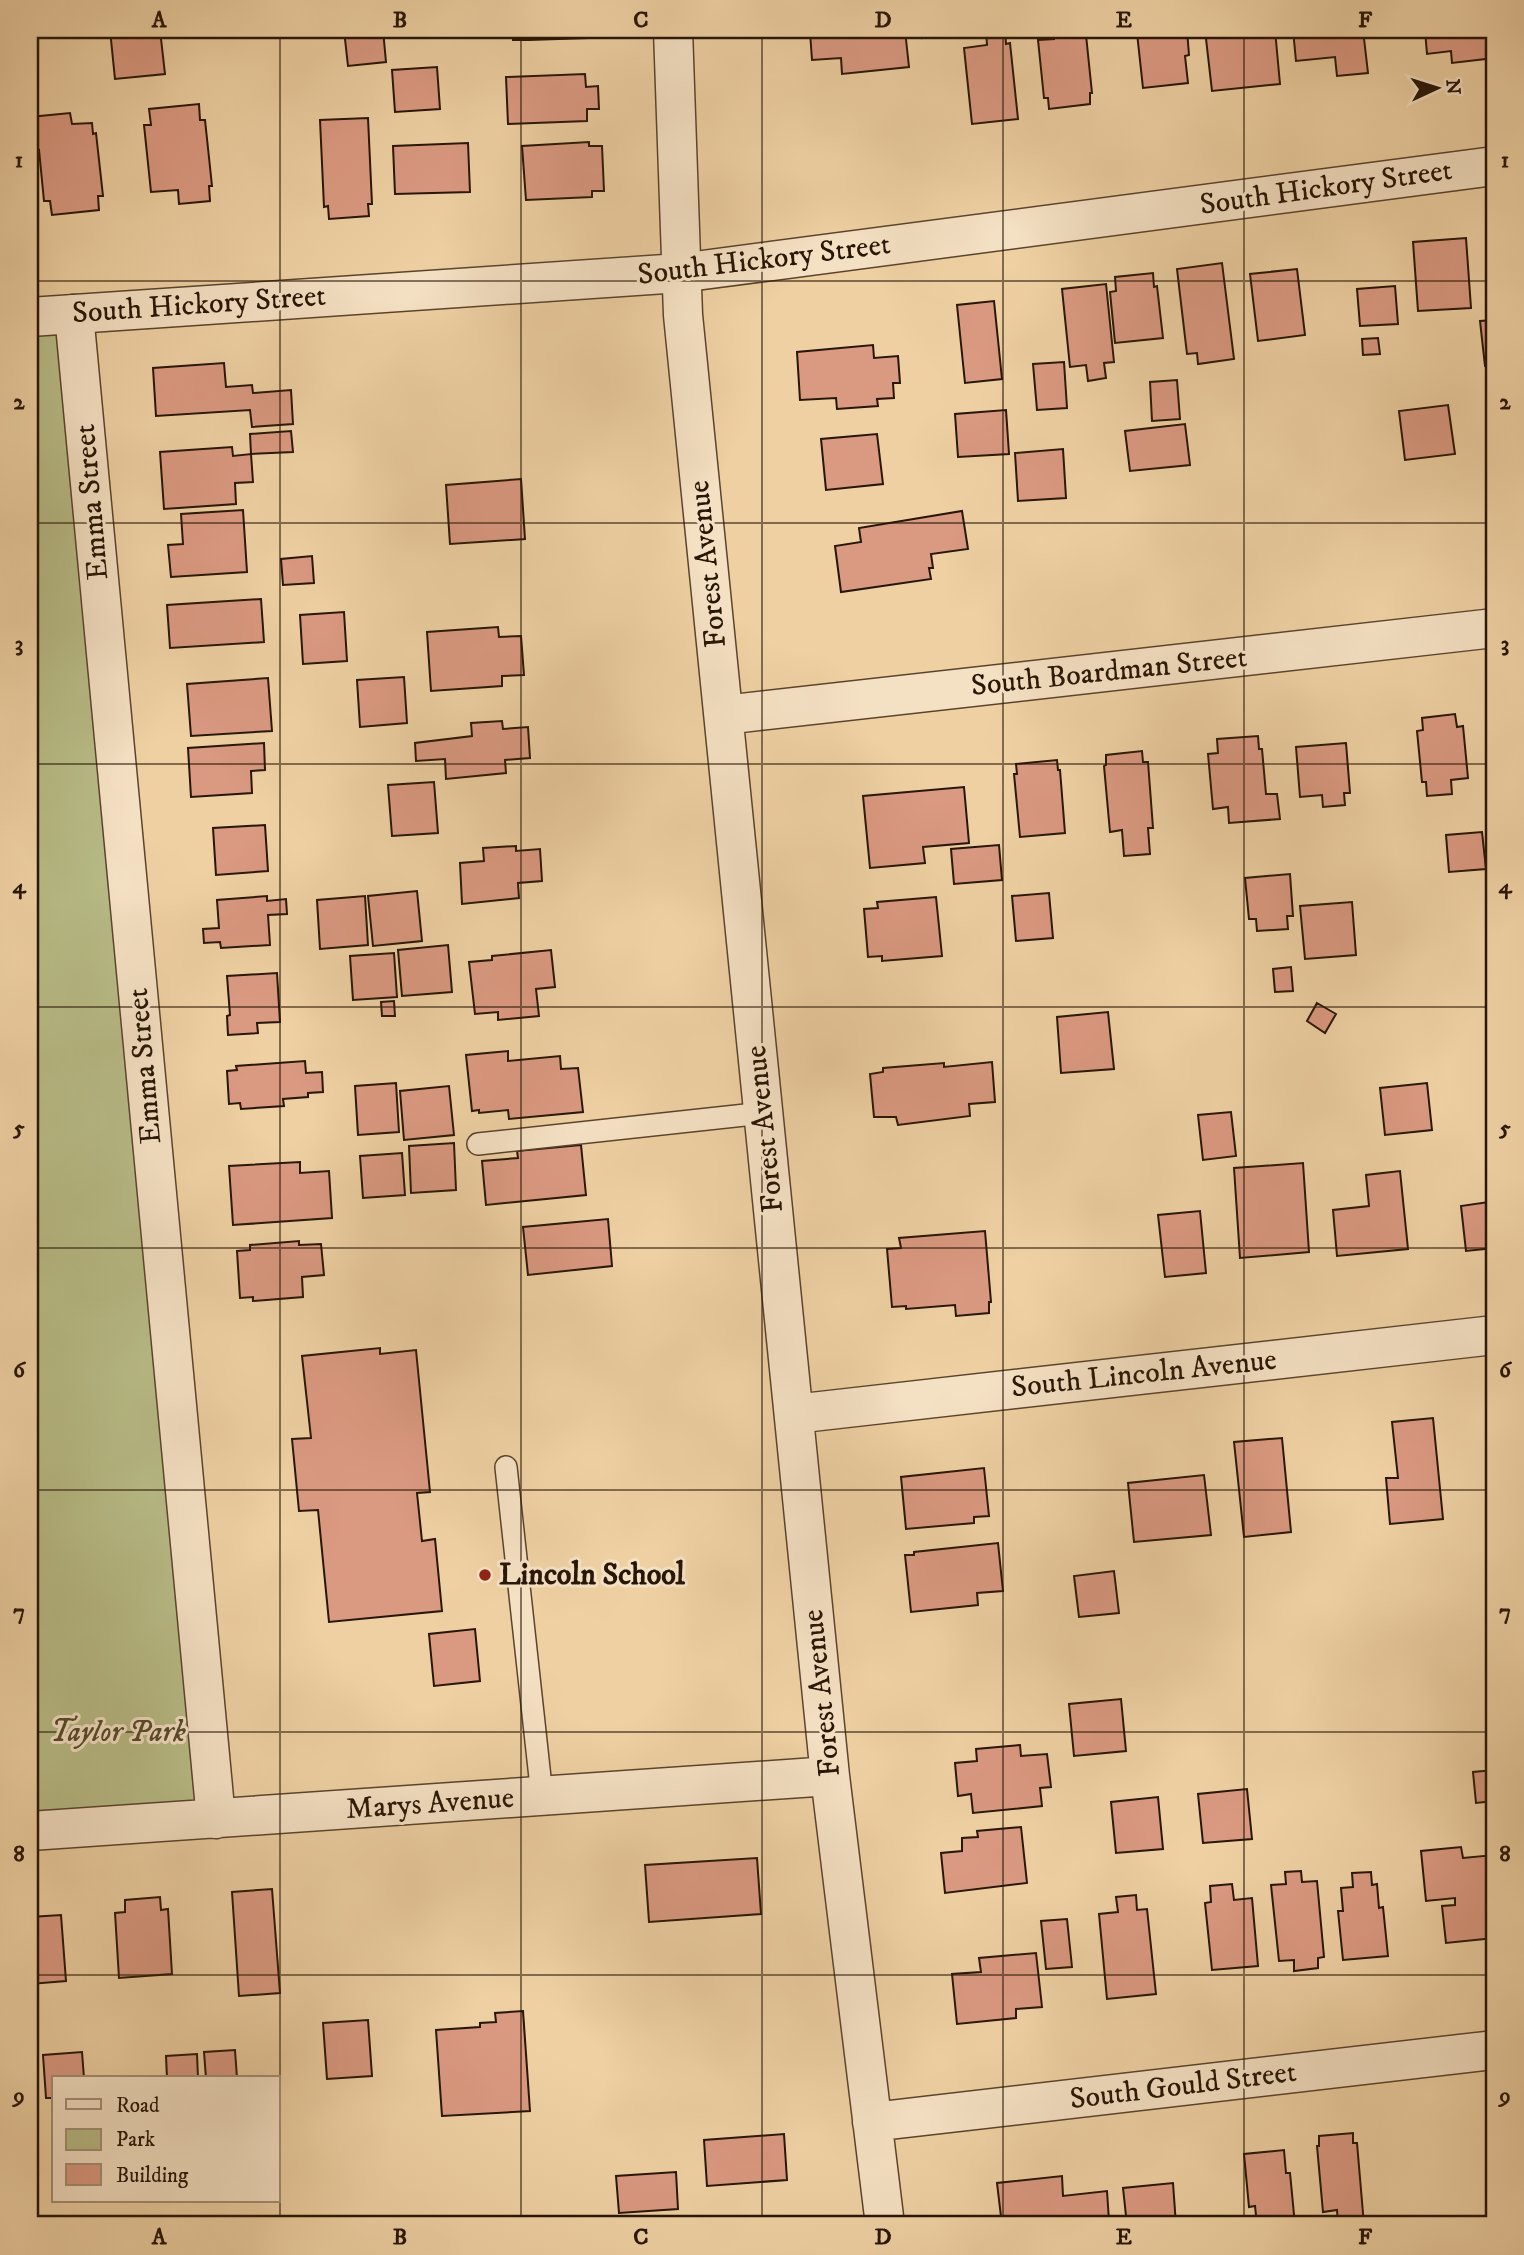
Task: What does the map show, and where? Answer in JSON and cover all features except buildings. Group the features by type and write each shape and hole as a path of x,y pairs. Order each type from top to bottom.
{"street":[{"name":"Forest Avenue","path":"673,30 680,273 830,1776 885,2225"},
{"name":"South Hickory Street","path":"30,317 680,273 1494,166"},
{"name":"Emma Street","path":"74,314 216,1819"},
{"name":"South Boardman Street","path":"724,715 1494,628"},
{"name":"South Lincoln Avenue","path":"794,1414 1494,1335"},
{"name":"Marys Avenue","path":"30,1831 830,1776"},
{"name":"South Gould Street","path":"872,2122 1494,2050"}],"lane":[{"path":"478,1144 764,1112"},
{"path":"506,1467 542,1796"}],"green space":[{"name":"Taylor Park","path":"74,314 216,1819 30,1831 30,317"}],"place":[{"name":"Lincoln School","path":"485,1575"}]}
